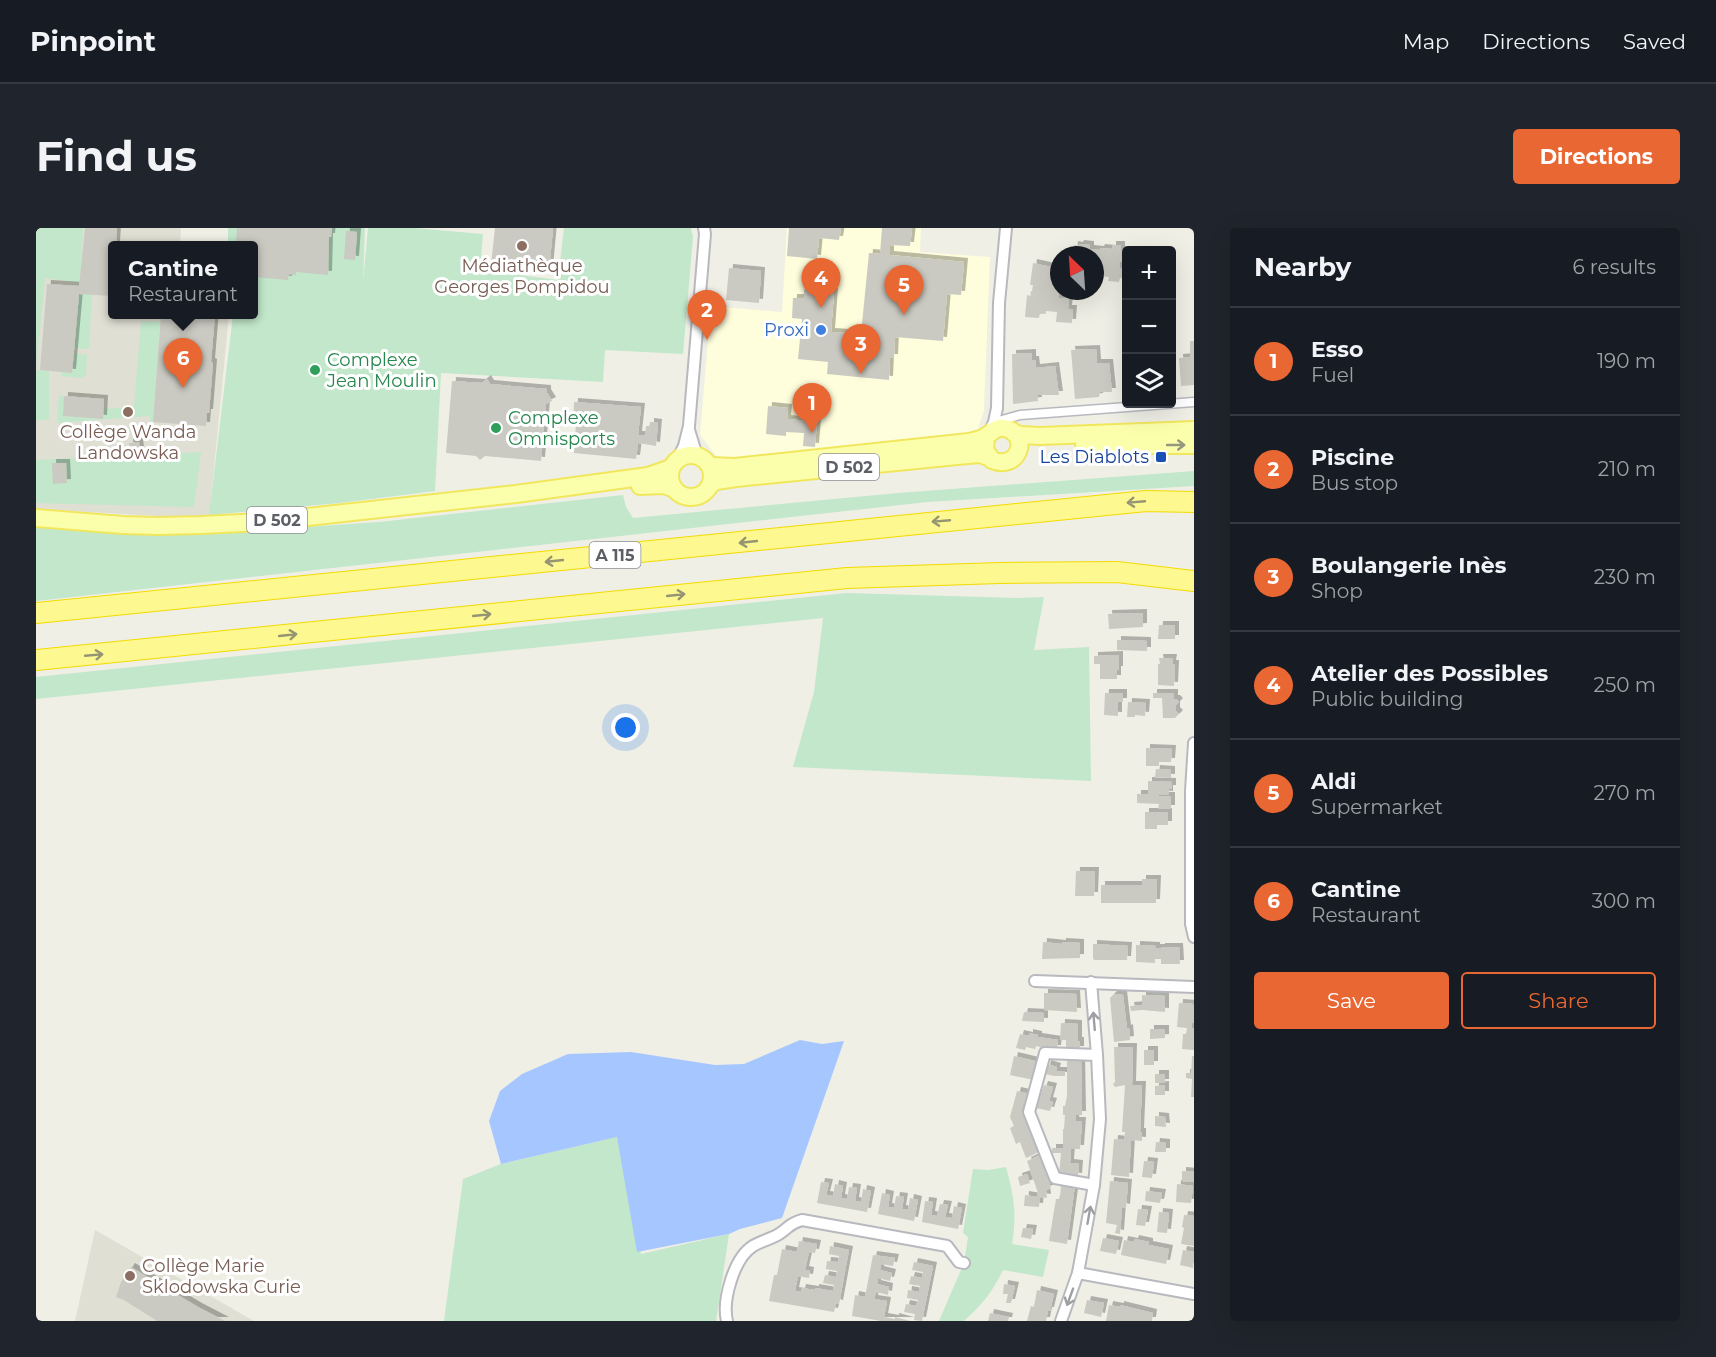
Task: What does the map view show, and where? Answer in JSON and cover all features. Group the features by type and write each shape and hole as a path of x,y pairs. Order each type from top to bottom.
{"highway":[{"name":"A 115","path":"36,613 1146,501 1194,502"},
{"path":"36,660 847,578 1117,572 1194,581"}],"main road":[{"path":"1012,433 1014,458 1006,462 996,462 989,457 984,446 987,435 1001,427 1050,446 1194,445"},
{"path":"1012,433 1040,436 1194,430"},
{"name":"D 502","path":"703,461 735,466 969,442 987,435"},
{"name":"D 502","path":"710,485 721,480 973,454 989,457"},
{"path":"685,455 703,461 712,478 706,491 694,497 680,495 672,488 670,479 674,464 685,455"},
{"name":"D 502","path":"36,518 123,525 262,522 516,494 648,476 674,464"},
{"name":"D 502","path":"516,494 648,485 664,485 672,488"}],"street":[{"path":"674,464 685,442 689,426 704,228"},
{"path":"987,435 994,422 997,408 999,303 1006,228"},
{"path":"1012,433 1020,415 1194,402"},
{"path":"997,408 1012,433"},
{"path":"689,426 692,441 703,461"},
{"path":"1194,742 1191,924 1194,937"},
{"path":"1035,981 1194,987"},
{"path":"1061,1321 1078,1273 1094,1185 1100,1119 1091,982"},
{"path":"1094,1185 1055,1178 1029,1112 1045,1053 1097,1055"},
{"path":"727,1321 725,1312 733,1272 740,1258 753,1246 780,1233 790,1224 802,1220 947,1246 959,1262 964,1263"},
{"path":"1078,1273 1194,1294"}],"shaded area":[{"name":"Collège Wanda Landowska","path":"36,228 181,228 180,241 108,241 108,319 229,319 209,519 36,509"},
{"path":"36,228 83,228 80,283 45,278 36,369"},
{"path":"228,228 365,228 363,282 368,228 414,228 483,234 480,270 558,280 564,228 691,228 693,237 683,354 605,350 603,382 441,373 435,491 209,515 233,319 258,319 258,241 228,241"},
{"path":"787,228 921,228 920,252 990,257 984,410 978,429 959,436 728,459 716,456 700,435 711,306 782,312"},
{"path":"79,294 92,294 89,348 86,349 74,348"},
{"path":"141,321 160,322 153,422 149,416 57,423 59,395 64,396 63,416 102,419 103,409 134,407"},
{"path":"74,353 87,355 86,375 81,378 61,376 62,372 72,373"},
{"path":"36,370 49,371 49,419 36,421"},
{"path":"201,452 194,507 36,503 36,460"},
{"path":"1194,471 1194,486 927,502 36,601 36,524 80,531 201,534 379,522 623,495 626,507 633,518 898,493"},
{"path":"847,593 1044,597 1034,650 1089,647 1091,781 793,767 814,692 823,618 36,699 36,677"},
{"path":"617,1137 641,1254 729,1234 716,1321 444,1321 463,1179 501,1164"},
{"path":"1006,1167 1014,1205 1012,1244 1049,1250 1043,1277 1003,1270 986,1297 964,1321 939,1321 964,1263 968,1237 963,1233 973,1169 988,1170"},
{"name":"Collège Marie Sklodowska Curie","path":"95,1230 254,1321 75,1321"}],"water":[{"path":"800,1040 822,1044 844,1041 782,1218 729,1234 637,1252 617,1137 501,1164 489,1121 500,1091 522,1074 568,1054 631,1052 715,1065 744,1064"}],"building":[{"path":"85,228 117,228 116,241 108,241 108,296 79,294 72,373 40,370 47,284 79,286"},
{"path":"237,228 332,228 331,237 329,237 328,275 296,272 296,275 289,274 288,280 258,277 258,241 236,241"},
{"name":"Médiathèque Georges Pompidou","path":"495,228 553,228 549,270 491,265"},
{"path":"789,228 841,228 839,240 819,238 817,259 787,256"},
{"path":"882,228 912,228 910,246 890,245 890,255 964,262 961,295 947,294 943,341 895,337 894,358 890,358 889,380 827,374 828,362 798,359 802,319 792,318 793,298 804,298 804,289 834,292 831,332 861,334 869,253 880,254"},
{"path":"346,231 357,232 355,260 344,259"},
{"path":"1112,245 1121,245 1122,262 1119,268 1122,268 1122,278 1119,282 1108,281 1109,277 1104,276 1104,248 1112,249"},
{"path":"1033,263 1050,267 1050,300 1069,300 1068,309 1073,309 1072,323 1056,322 1057,312 1040,313 1039,318 1025,317 1027,295 1031,296 1033,285 1030,285"},
{"path":"729,268 761,271 759,303 726,300"},
{"path":"161,319 215,319 209,413 207,413 206,426 153,422"},
{"path":"1190,341 1194,341 1194,385 1181,386 1179,358 1190,357"},
{"path":"1096,349 1097,363 1109,363 1112,392 1100,392 1099,397 1075,399 1071,350"},
{"path":"1032,353 1032,360 1035,360 1036,368 1055,366 1059,395 1037,395 1038,401 1013,404 1012,354"},
{"name":"Complexe Omnisports","path":"487,379 490,384 547,389 552,401 546,404 541,461 485,456 480,460 476,456 446,453 452,381 482,383"},
{"name":"Collège Wanda Landowska","path":"64,396 104,399 103,419 63,416"},
{"path":"574,402 641,407 638,435 645,435 646,426 650,426 650,422 658,423 656,446 638,443 636,459 574,453 576,423 573,423"},
{"path":"768,406 788,408 787,419 817,422 815,447 803,446 804,433 786,432 786,436 766,434"},
{"path":"139,442 140,452 130,453 129,443"},
{"path":"52,463 66,463 67,483 53,484"},
{"path":"1143,613 1143,627 1109,629 1108,614"},
{"path":"1159,625 1175,625 1175,639 1158,639"},
{"path":"1117,640 1147,641 1147,651 1117,650"},
{"path":"1119,655 1117,679 1100,679 1100,664 1094,664 1094,656"},
{"path":"1159,658 1173,658 1174,686 1158,685"},
{"path":"1105,693 1123,693 1123,702 1118,702 1118,716 1104,715"},
{"path":"1153,693 1174,693 1174,699 1179,702 1176,705 1176,711 1179,714 1175,718 1163,718 1162,698 1153,698"},
{"path":"1128,702 1146,703 1145,716 1127,717"},
{"path":"1146,748 1172,749 1171,762 1159,762 1159,766 1146,766"},
{"path":"1156,769 1171,770 1171,778 1155,777"},
{"path":"1148,781 1172,782 1169,795 1159,794 1159,796 1171,796 1171,809 1158,809 1159,804 1137,803 1137,794 1148,794"},
{"path":"1145,812 1168,812 1168,825 1157,825 1157,829 1145,829"},
{"path":"1076,871 1095,871 1094,896 1075,896"},
{"path":"1142,879 1157,879 1156,903 1101,903 1101,885 1142,885"},
{"path":"1043,942 1080,943 1080,958 1042,959"},
{"path":"1093,944 1128,946 1127,960 1094,960"},
{"path":"1136,945 1156,946 1156,948 1179,947 1180,964 1161,964 1161,959 1155,959 1155,963 1136,962"},
{"path":"1044,993 1076,994 1077,1012 1044,1010"},
{"path":"1114,994 1123,995 1130,1040 1114,1042 1110,998"},
{"path":"1142,995 1165,996 1165,1012 1131,1011 1130,1006 1142,1005"},
{"path":"1179,1003 1193,1004 1194,1050 1182,1049 1183,1034 1186,1034 1187,1028 1177,1027"},
{"path":"1024,1012 1044,1013 1044,1022 1022,1021"},
{"path":"1061,1023 1078,1024 1080,1050 1066,1050 1066,1040 1060,1040"},
{"path":"1150,1029 1165,1029 1165,1038 1150,1039"},
{"path":"1029,1033 1058,1040 1057,1049 1036,1046 1035,1049 1026,1047 1025,1050 1016,1048 1020,1034 1029,1036"},
{"path":"1114,1047 1133,1047 1132,1085 1142,1085 1140,1132 1142,1132 1142,1141 1131,1140 1129,1177 1111,1175 1114,1139 1124,1140 1125,1132 1122,1132 1125,1085 1115,1087 1113,1084 1115,1082"},
{"path":"1144,1050 1154,1050 1154,1065 1144,1065"},
{"path":"1014,1056 1039,1062 1034,1080 1010,1075"},
{"path":"1192,1056 1194,1056 1194,1097 1191,1097 1192,1079 1186,1078 1186,1073 1191,1073"},
{"path":"1081,1058 1082,1115 1076,1115 1075,1121 1082,1121 1080,1149 1071,1149 1070,1163 1079,1164 1078,1177 1059,1175 1061,1153 1052,1153 1052,1148 1063,1148 1065,1115 1063,1115 1063,1106 1065,1106 1067,1096 1067,1059"},
{"path":"1047,1064 1057,1067 1056,1071 1065,1071 1065,1076 1045,1074"},
{"path":"1155,1074 1165,1074 1165,1083 1155,1083"},
{"path":"1044,1085 1053,1087 1049,1101 1053,1102 1050,1111 1036,1108"},
{"path":"1165,1085 1165,1095 1155,1095 1155,1086"},
{"path":"1017,1091 1030,1094 1028,1103 1024,1102 1021,1112 1024,1112 1039,1152 1026,1158 1020,1142 1016,1144 1010,1128 1014,1126 1010,1117"},
{"path":"1155,1116 1165,1117 1166,1127 1155,1126"},
{"path":"1156,1142 1166,1143 1166,1152 1155,1152"},
{"path":"1040,1155 1051,1188 1046,1190 1047,1198 1040,1197 1039,1207 1024,1206 1025,1195 1037,1197 1038,1193 1027,1161"},
{"path":"1144,1161 1154,1162 1152,1178 1142,1177"},
{"path":"1182,1171 1194,1172 1194,1182 1182,1181"},
{"path":"1027,1174 1030,1183 1020,1186 1018,1177"},
{"path":"1110,1181 1128,1183 1126,1208 1122,1207 1120,1234 1115,1233 1117,1225 1106,1223"},
{"path":"821,1182 829,1183 826,1195 833,1196 835,1184 843,1186 841,1198 847,1199 849,1187 857,1188 855,1201 861,1202 863,1189 871,1191 867,1212 817,1203"},
{"path":"1061,1184 1075,1185 1067,1244 1049,1241 1056,1199 1060,1199"},
{"path":"1177,1184 1193,1186 1191,1203 1176,1202"},
{"path":"1146,1191 1162,1193 1160,1203 1145,1201"},
{"path":"882,1193 890,1195 888,1207 894,1208 896,1196 904,1197 902,1209 908,1210 910,1198 918,1200 914,1221 878,1214"},
{"path":"925,1201 933,1202 931,1215 937,1216 940,1204 948,1205 945,1217 952,1218 954,1206 962,1208 958,1229 922,1222"},
{"path":"1138,1209 1148,1210 1145,1226 1136,1225"},
{"path":"1159,1212 1169,1213 1167,1233 1157,1232"},
{"path":"1184,1215 1194,1216 1194,1246 1181,1244"},
{"path":"1023,1228 1033,1229 1031,1239 1021,1237"},
{"path":"1103,1238 1119,1241 1116,1254 1100,1251"},
{"path":"1135,1239 1149,1242 1149,1245 1169,1249 1166,1264 1121,1255 1124,1240 1134,1242"},
{"path":"799,1241 817,1244 815,1253 809,1252 805,1270 810,1271 809,1278 798,1276 795,1291 801,1292 802,1288 815,1290 815,1288 833,1291 834,1285 823,1283 825,1275 836,1277 837,1271 826,1269 827,1261 838,1262 839,1256 829,1254 830,1246 849,1250 839,1304 836,1303 834,1312 769,1301 782,1249 797,1252"},
{"path":"1183,1250 1194,1252 1193,1268 1180,1265"},
{"path":"873,1255 895,1258 893,1266 881,1264 880,1270 892,1273 890,1281 878,1278 877,1284 889,1287 888,1295 876,1292 874,1299 887,1301 884,1317 910,1321 881,1321 852,1316 855,1295 865,1297"},
{"path":"914,1262 933,1266 922,1321 914,1320 915,1314 904,1312 906,1304 916,1306 918,1300 907,1298 908,1290 919,1292 920,1286 909,1284 911,1276 922,1278 923,1272 912,1270"},
{"path":"131,1267 225,1321 157,1321 116,1297 121,1282"},
{"path":"1004,1284 1015,1286 1011,1303 1006,1303 1008,1294 1003,1294"},
{"path":"1037,1290 1054,1294 1050,1311 1048,1311 1046,1321 1027,1321 1031,1306 1034,1307"},
{"path":"1087,1300 1104,1303 1101,1317 1084,1313"},
{"path":"1109,1305 1120,1307 1120,1305 1153,1313 1152,1321 1106,1321"},
{"path":"990,1313 1009,1317 1008,1321 988,1321"}],"place":[{"name":"Médiathèque Georges Pompidou","path":"522,246"},
{"name":"Atelier des Possibles","path":"821,308"},
{"name":"Aldi","path":"904,315"},
{"name":"Proxi","path":"821,330"},
{"name":"Piscine","path":"707,340"},
{"name":"Complexe Jean Moulin","path":"315,370"},
{"name":"Boulangerie Inès","path":"861,374"},
{"name":"Cantine","path":"183,388"},
{"name":"Collège Wanda Landowska","path":"128,412"},
{"name":"Complexe Omnisports","path":"496,428"},
{"name":"Esso","path":"812,433"},
{"name":"Les Diablots","path":"1161,457"},
{"name":"Collège Marie Sklodowska Curie","path":"130,1276"}]}
